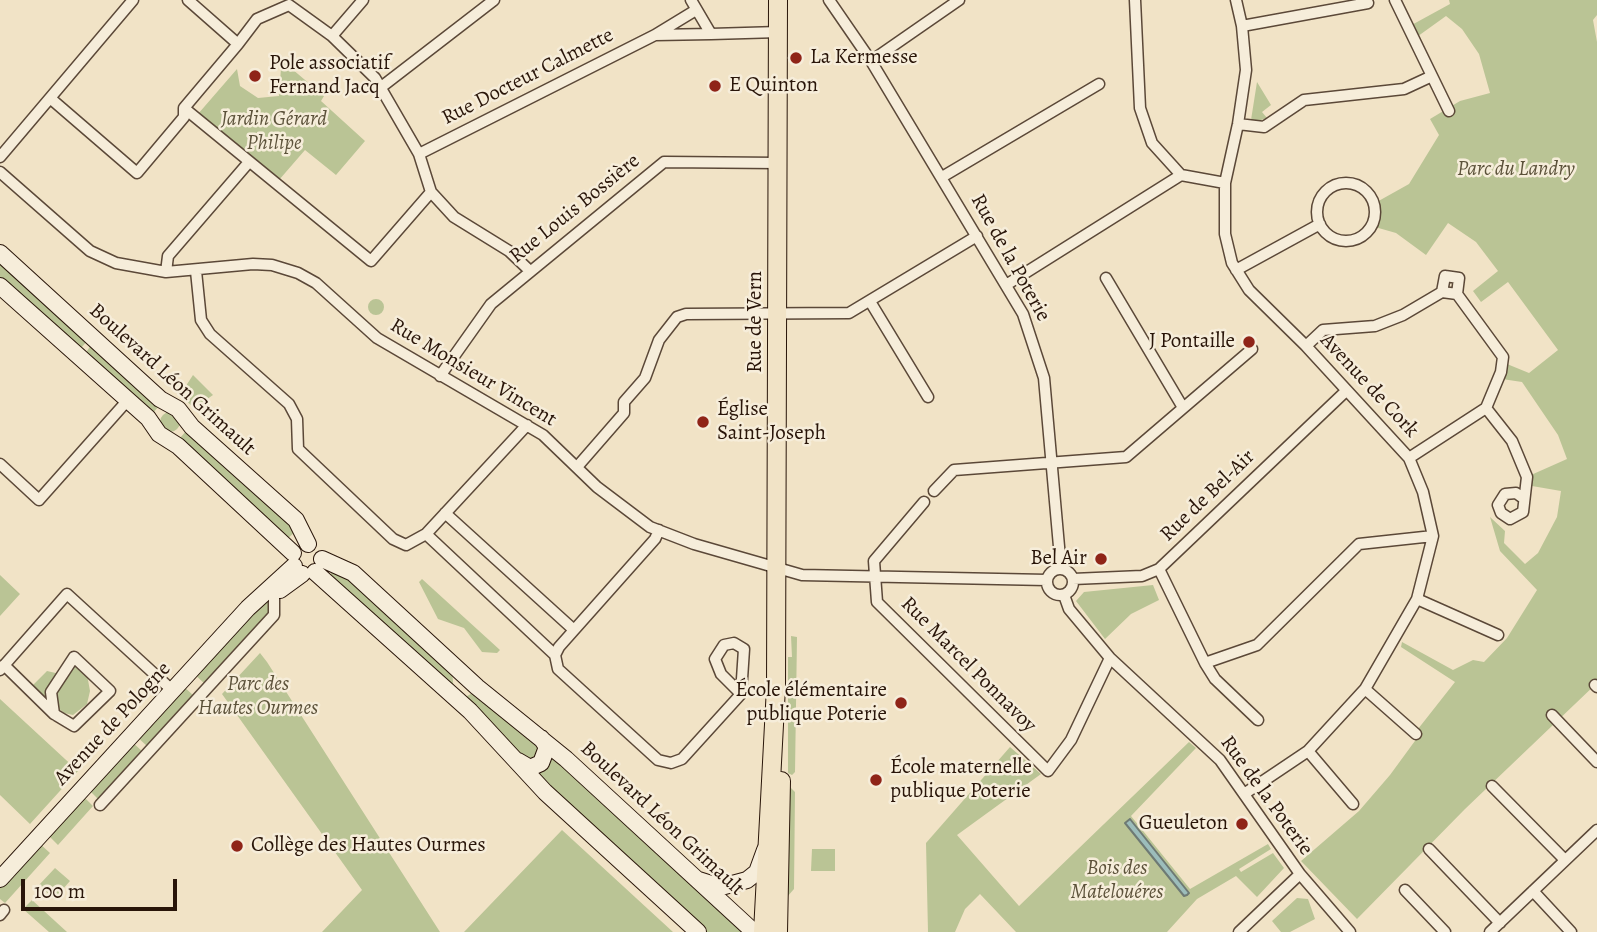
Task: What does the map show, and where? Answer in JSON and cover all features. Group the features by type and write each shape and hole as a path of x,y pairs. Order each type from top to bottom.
{"main road":[{"name":"Rue de Vern","path":"763,932 776,687 778,567 778,0"},
{"name":"Boulevard Léon Grimault","path":"0,253 160,399 178,409 199,434 281,506 300,527 306,561"},
{"name":"Boulevard Léon Grimault","path":"0,286 470,711 545,792 698,932"},
{"name":"Boulevard Léon Grimault","path":"306,561 353,573 477,687 541,738 754,932"},
{"name":"Avenue de Pologne","path":"0,879 173,691 266,596 306,561"},
{"name":"Rue de Vern","path":"776,687 781,776 778,932"},
{"name":"Boulevard Léon Grimault","path":"516,760 530,768 541,763 547,747 541,738"},
{"path":"693,879 721,887 747,880 757,872 766,845"}],"street":[{"path":"0,157 133,0"},
{"path":"188,0 238,44"},
{"path":"332,36 363,0"},
{"path":"380,88 494,0"},
{"name":"Rue de la Poterie","path":"829,0 871,61 1023,314 1044,378 1061,569"},
{"path":"871,61 959,0"},
{"path":"1135,0 1138,9 1140,108 1152,143 1181,175 1225,183"},
{"name":"Avenue de Cork","path":"1236,0 1242,26 1246,70 1225,183 1225,234 1236,270 1249,290 1306,345 1409,457 1423,492 1433,536 1418,599 1365,688 1308,751 1244,794"},
{"path":"1395,0 1449,111"},
{"path":"50,98 138,173 184,117 184,108 257,19 291,2 332,36 380,88 419,154 431,192 454,217 486,235 530,271"},
{"path":"1242,26 1368,4"},
{"path":"694,5 711,34"},
{"name":"Rue Docteur Calmette","path":"419,154 655,35 694,5"},
{"name":"Rue Docteur Calmette","path":"655,35 779,32"},
{"path":"1238,124 1264,127 1304,100 1405,89 1432,76"},
{"path":"942,177 1099,84"},
{"path":"184,108 371,261 431,192"},
{"path":"166,272 168,256 249,162"},
{"name":"Rue Louis Bossière","path":"440,376 491,304 664,162 779,163"},
{"name":"Rue Monsieur Vincent","path":"0,172 90,251 117,263 166,272 253,264 272,265 298,272 316,283 377,338 543,435 597,487 650,527 694,544 778,567"},
{"path":"1006,285 1181,175"},
{"path":"1354,184 1363,189 1373,201 1376,214 1371,227 1357,240 1337,240 1320,224 1319,203 1334,186 1354,184"},
{"path":"1236,270 1320,224"},
{"path":"577,467 624,412 624,402 645,378 659,340 677,317 686,314 849,313 871,303 977,236"},
{"path":"196,271 201,320 210,334 289,404 296,419 298,449 393,539 406,545 426,534 527,425"},
{"path":"1442,292 1445,276 1459,278 1457,295"},
{"path":"1106,278 1182,406"},
{"path":"1306,345 1323,330 1375,326 1403,315 1442,292 1457,295 1503,357 1501,372 1486,408 1409,457"},
{"path":"871,303 928,397"},
{"path":"934,491 954,470 1126,457 1182,406 1252,349"},
{"name":"Rue de Bel-Air","path":"1073,579 1142,576 1159,569 1346,391"},
{"path":"0,464 39,500 127,401"},
{"path":"1486,408 1512,441 1525,470 1523,498"},
{"path":"874,578 876,559 924,502"},
{"path":"445,513 574,630"},
{"path":"555,655 655,539 659,530"},
{"path":"426,534 555,655 558,669 658,760 671,763 682,759 741,694"},
{"path":"1205,663 1257,645 1359,544 1433,536"},
{"path":"778,567 802,575 1047,580"},
{"path":"1061,569 1069,572 1073,579 1071,590 1064,595 1052,592 1047,580 1054,571 1061,569"},
{"path":"1159,569 1214,679 1258,720"},
{"name":"Rue Marcel Ponnavoy","path":"874,578 877,602 1048,771 1071,740 1110,658"},
{"path":"54,714 51,692 74,657 110,691 86,718 74,726 54,714 2,668 67,593 173,691"},
{"name":"Rue de la Poterie","path":"1064,595 1069,609 1110,658 1210,748 1300,874 1350,932"},
{"name":"Avenue de Pologne","path":"100,805 274,615 266,596"},
{"path":"1418,599 1498,635"},
{"path":"1365,688 1416,734"},
{"path":"1552,715 1597,762"},
{"path":"1308,751 1353,804"},
{"path":"1492,786 1565,860"},
{"path":"1490,932 1597,830"},
{"path":"1429,849 1500,923"},
{"path":"1239,932 1300,874"},
{"path":"1405,890 1445,932"},
{"path":"1533,891 1571,932"}],"green space":[{"name":"Parc du Landry","path":"1449,0 1597,0 1597,15 1593,20 1597,42 1597,683 1465,809 1357,919 1301,861 1359,811 1390,775 1420,734 1418,729 1455,682 1401,647 1402,642 1453,670 1473,660 1484,662 1507,638 1537,590 1500,551 1490,517 1505,531 1504,543 1525,564 1538,553 1557,517 1561,491 1532,486 1531,475 1567,459 1558,435 1522,382 1502,379 1507,364 1529,373 1558,350 1508,282 1481,302 1473,291 1498,271 1476,242 1448,223 1426,255 1396,233 1375,227 1375,203 1409,184 1439,135 1430,119 1460,101 1490,93 1479,54 1462,29 1446,16 1414,39 1408,27 1450,4"},
{"name":"Jardin Gérard Philipe","path":"279,58 324,96 321,101 365,141 336,175 305,150 279,180 198,114 237,69 240,86 258,98 279,96"},
{"path":"1257,82 1271,105 1262,112 1267,118 1258,121 1251,120"},
{"path":"0,257 88,340 81,348 77,349 0,278"},
{"path":"376,299 382,301 382,313 376,315 370,313 368,307 370,301"},
{"path":"91,345 160,405 151,415 85,354"},
{"path":"193,375 213,395 194,408 180,395"},
{"path":"170,412 177,415 180,422 177,429 170,432 163,429 160,422 163,415"},
{"path":"187,430 290,519 295,532 287,539 180,438"},
{"path":"335,567 452,671 454,692 329,577"},
{"path":"0,575 20,594 0,616"},
{"path":"422,579 500,650 497,653 482,652 464,628 438,619 419,582"},
{"path":"1153,585 1159,600 1131,614 1105,639 1076,601 1084,592"},
{"path":"272,600 271,611 205,684 193,673 251,610"},
{"path":"791,636 797,637 795,772 792,775 788,773 788,657 792,657"},
{"name":"Parc des Hautes Ourmes","path":"260,653 440,932 322,932 362,890 222,694"},
{"path":"76,663 86,669 90,691 87,704 73,715 64,713 32,686 47,671 60,674"},
{"path":"182,685 194,696 147,746 136,736"},
{"path":"476,691 542,746 543,754 528,765 462,699"},
{"path":"0,699 78,771 30,824 0,795"},
{"path":"131,741 143,752 98,799 90,791"},
{"name":"Bois des Matelouéres","path":"1189,742 1196,748 1131,816 1190,889 1268,844 1271,849 1239,869 1241,872 1273,853 1284,868 1257,897 1236,876 1197,899 1167,932 1016,932 980,894 965,909 955,932 928,932 926,843 1010,747 1041,774 957,835 1019,906"},
{"path":"551,752 745,932 703,932 530,771"},
{"path":"788,785 795,792 794,889 787,897"},
{"path":"82,795 93,806 58,845 47,834"},
{"path":"562,830 673,932 464,932"},
{"path":"39,843 50,853 5,903 0,899 0,886"},
{"path":"812,849 835,849 835,871 811,871"},
{"path":"55,868 70,881 54,899 39,885"},
{"path":"1297,898 1308,899 1315,919 1290,932 1281,932 1272,921"},
{"path":"32,900 67,932 49,932 23,909"}],"water":[{"path":"1130,819 1189,893 1187,895 1184,896 1125,823"}],"place":[{"name":"La Kermesse","path":"796,58"},
{"name":"Pole associatif Fernand Jacq","path":"255,76"},
{"name":"E Quinton","path":"715,86"},
{"name":"J Pontaille","path":"1249,342"},
{"name":"Église Saint-Joseph","path":"703,422"},
{"name":"Bel Air","path":"1101,559"},
{"name":"École élémentaire publique Poterie","path":"901,703"},
{"name":"École maternelle publique Poterie","path":"876,780"},
{"name":"Gueuleton","path":"1242,824"},
{"name":"Collège des Hautes Ourmes","path":"237,846"}]}
